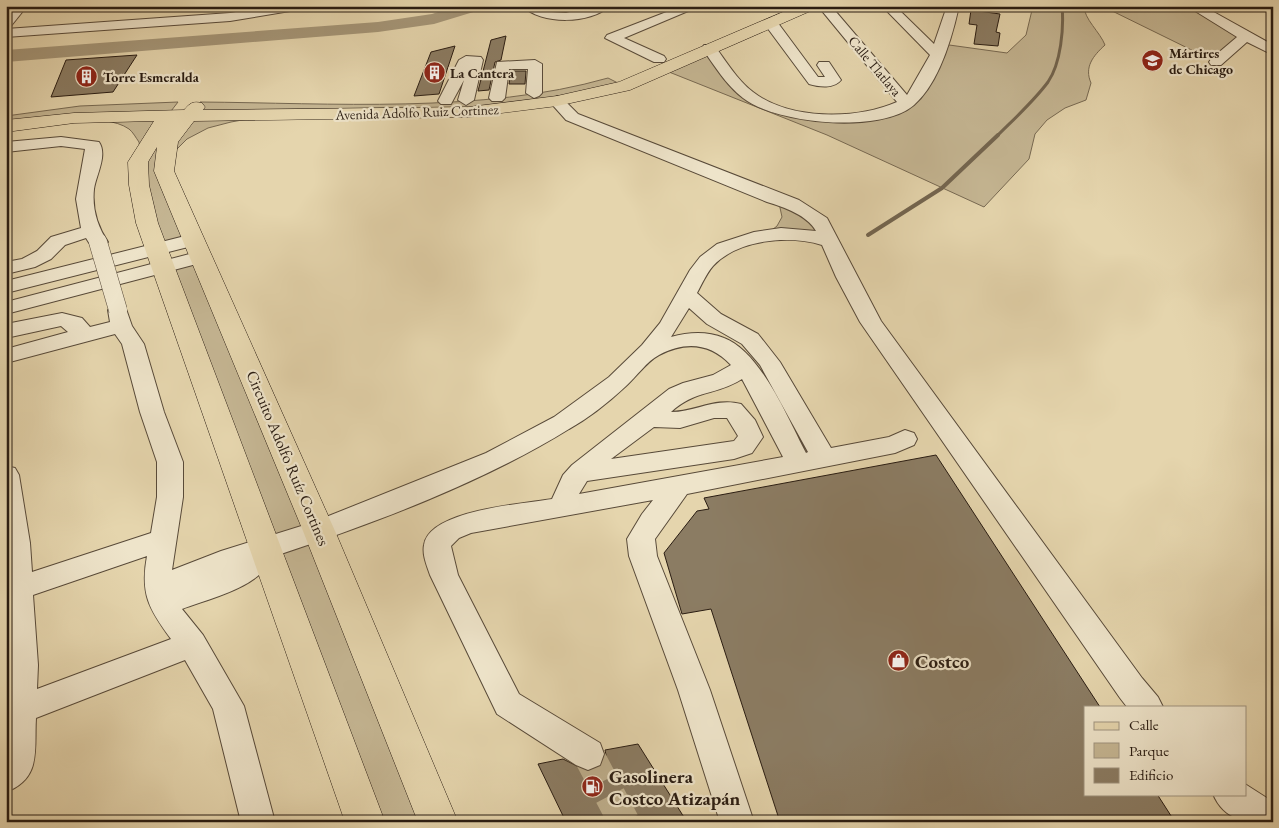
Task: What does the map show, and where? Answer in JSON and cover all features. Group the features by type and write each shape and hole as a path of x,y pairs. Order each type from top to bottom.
{"main road":[{"name":"Avenida Adolfo Ruiz Cortinez","path":"611,83 659,59 786,6"},
{"name":"Avenida Adolfo Ruiz Cortinez","path":"6,116 80,106 231,122 274,114 469,112 557,101 580,91 611,83 709,48 810,6"},
{"name":"Avenida Adolfo Ruiz Cortinez","path":"6,126 74,118 188,117 580,91"},
{"name":"Circuito Adolfo Ruíz Cortines","path":"153,163 188,117"},
{"path":"74,118 122,126 131,130 153,163"},
{"name":"Circuito Adolfo Ruíz Cortines","path":"153,163 138,162 139,185 145,216 365,822"},
{"name":"Circuito Adolfo Ruíz Cortines","path":"153,163 197,248 319,531 438,822"}],"street":[{"path":"6,33 52,28 246,15 296,6"},
{"path":"529,6 560,19 573,17 603,6"},
{"path":"659,59 612,38 694,6"},
{"name":"Calle Tlatlaya","path":"824,6 906,104"},
{"path":"888,6 936,54"},
{"path":"709,48 749,96 768,107 794,114 828,117 858,117 886,113 906,104 918,93 941,47 953,6"},
{"path":"1193,6 1245,37 1273,51"},
{"path":"6,23 18,7"},
{"path":"52,28 135,10 130,24"},
{"path":"770,22 814,81 828,82 834,77 824,65"},
{"path":"1216,62 1245,37"},
{"path":"802,67 870,62"},
{"path":"497,98 502,64 535,64 534,94"},
{"path":"446,101 465,77 466,100"},
{"path":"557,101 572,117 590,126 773,198 794,204 820,222 846,277 871,322 1131,688 1146,706"},
{"path":"6,147 60,141 79,141 93,146 96,154 88,171 84,196 93,236 58,241 44,256 28,263 6,268"},
{"path":"754,238 777,226 780,221 782,214 779,203 773,198"},
{"path":"159,591 236,577 267,549 401,499 529,442 562,423 617,382 650,350 669,324 697,274 715,254 724,248 754,238 774,234 798,234 830,241"},
{"path":"6,287 160,258 197,248"},
{"path":"6,305 18,299 79,283 108,281 160,258"},
{"path":"686,294 714,319 737,330 750,339 769,362 813,460"},
{"path":"6,356 87,334 120,318 133,344 152,412 170,462 170,497 162,540 159,591 228,706 258,822"},
{"path":"6,331 62,319 74,323 76,328 87,334"},
{"path":"669,324 703,325 716,329 735,336 750,350 813,460"},
{"path":"650,350 684,341 708,340 728,348 744,365 813,460"},
{"path":"562,507 569,487 580,473 648,419 672,397 684,391 719,383 737,373 744,365"},
{"path":"580,473 734,450 743,447 751,437 746,426 733,410 714,410 680,420 648,419"},
{"path":"588,754 508,704 436,554 437,542 444,533 454,528 895,444 904,439"},
{"path":"6,475 13,515 23,665 17,767 6,776"},
{"path":"679,486 651,521 641,539 643,556 694,690 737,822"},
{"path":"19,588 162,540"},
{"path":"21,709 192,644"},
{"path":"1233,796 1265,820"}],"lane":[{"path":"93,236 120,318"}],"green space":[{"path":"1033,6 1084,6 1089,21 1105,45 1093,58 1089,67 1091,83 1086,100 1065,108 1047,120 1035,134 1029,159 984,207 827,135 664,70 709,48 749,96 794,114 858,117 906,104 942,44 1007,53 1026,35"},
{"path":"1102,6 1193,6 1245,37 1216,62"},
{"path":"608,78 624,86 508,108 270,115 208,128 187,139 174,152 164,171 193,240 156,250 139,142 129,129 104,121 87,120 52,121 6,126 6,116 80,106 178,102 168,115 189,115 200,102 406,104 458,102 510,97 560,89"},
{"path":"779,203 793,204 827,234 772,230 777,226 782,217"},
{"path":"201,257 438,822 365,822 163,267"}],"building":[{"path":"971,10 1000,14 996,32 1000,33 998,46 974,44 977,25 969,24"},
{"path":"506,36 501,60 495,62 489,90 478,91 491,40"},
{"path":"455,46 439,94 414,96 431,52"},
{"name":"Torre Esmeralda","path":"137,55 113,92 51,97 66,60"},
{"path":"511,71 526,71 525,84 509,84"},
{"name":"Costco","path":"936,455 1099,706 1084,706 1084,796 1158,796 1175,822 780,822 711,609 682,614 664,553 697,511 709,509 704,498"},
{"path":"638,744 687,822 566,822 538,764 563,759 589,772 602,766 606,755 605,750"}],"waterway":[{"path":"6,56 378,27 434,19 474,6"},
{"path":"997,136 1024,110 1048,82 1056,65 1061,45 1062,6"},
{"path":"868,235 942,188 998,135"}],"tunnel":[{"path":"588,754 624,822"}],"place":[{"name":"Mártires de Chicago","path":"1153,61"},
{"name":"La Cantera","path":"434,73"},
{"name":"Torre Esmeralda","path":"87,77"},
{"name":"Costco","path":"899,661"},
{"name":"Gasolinera Costco Atizapán","path":"593,787"}]}
